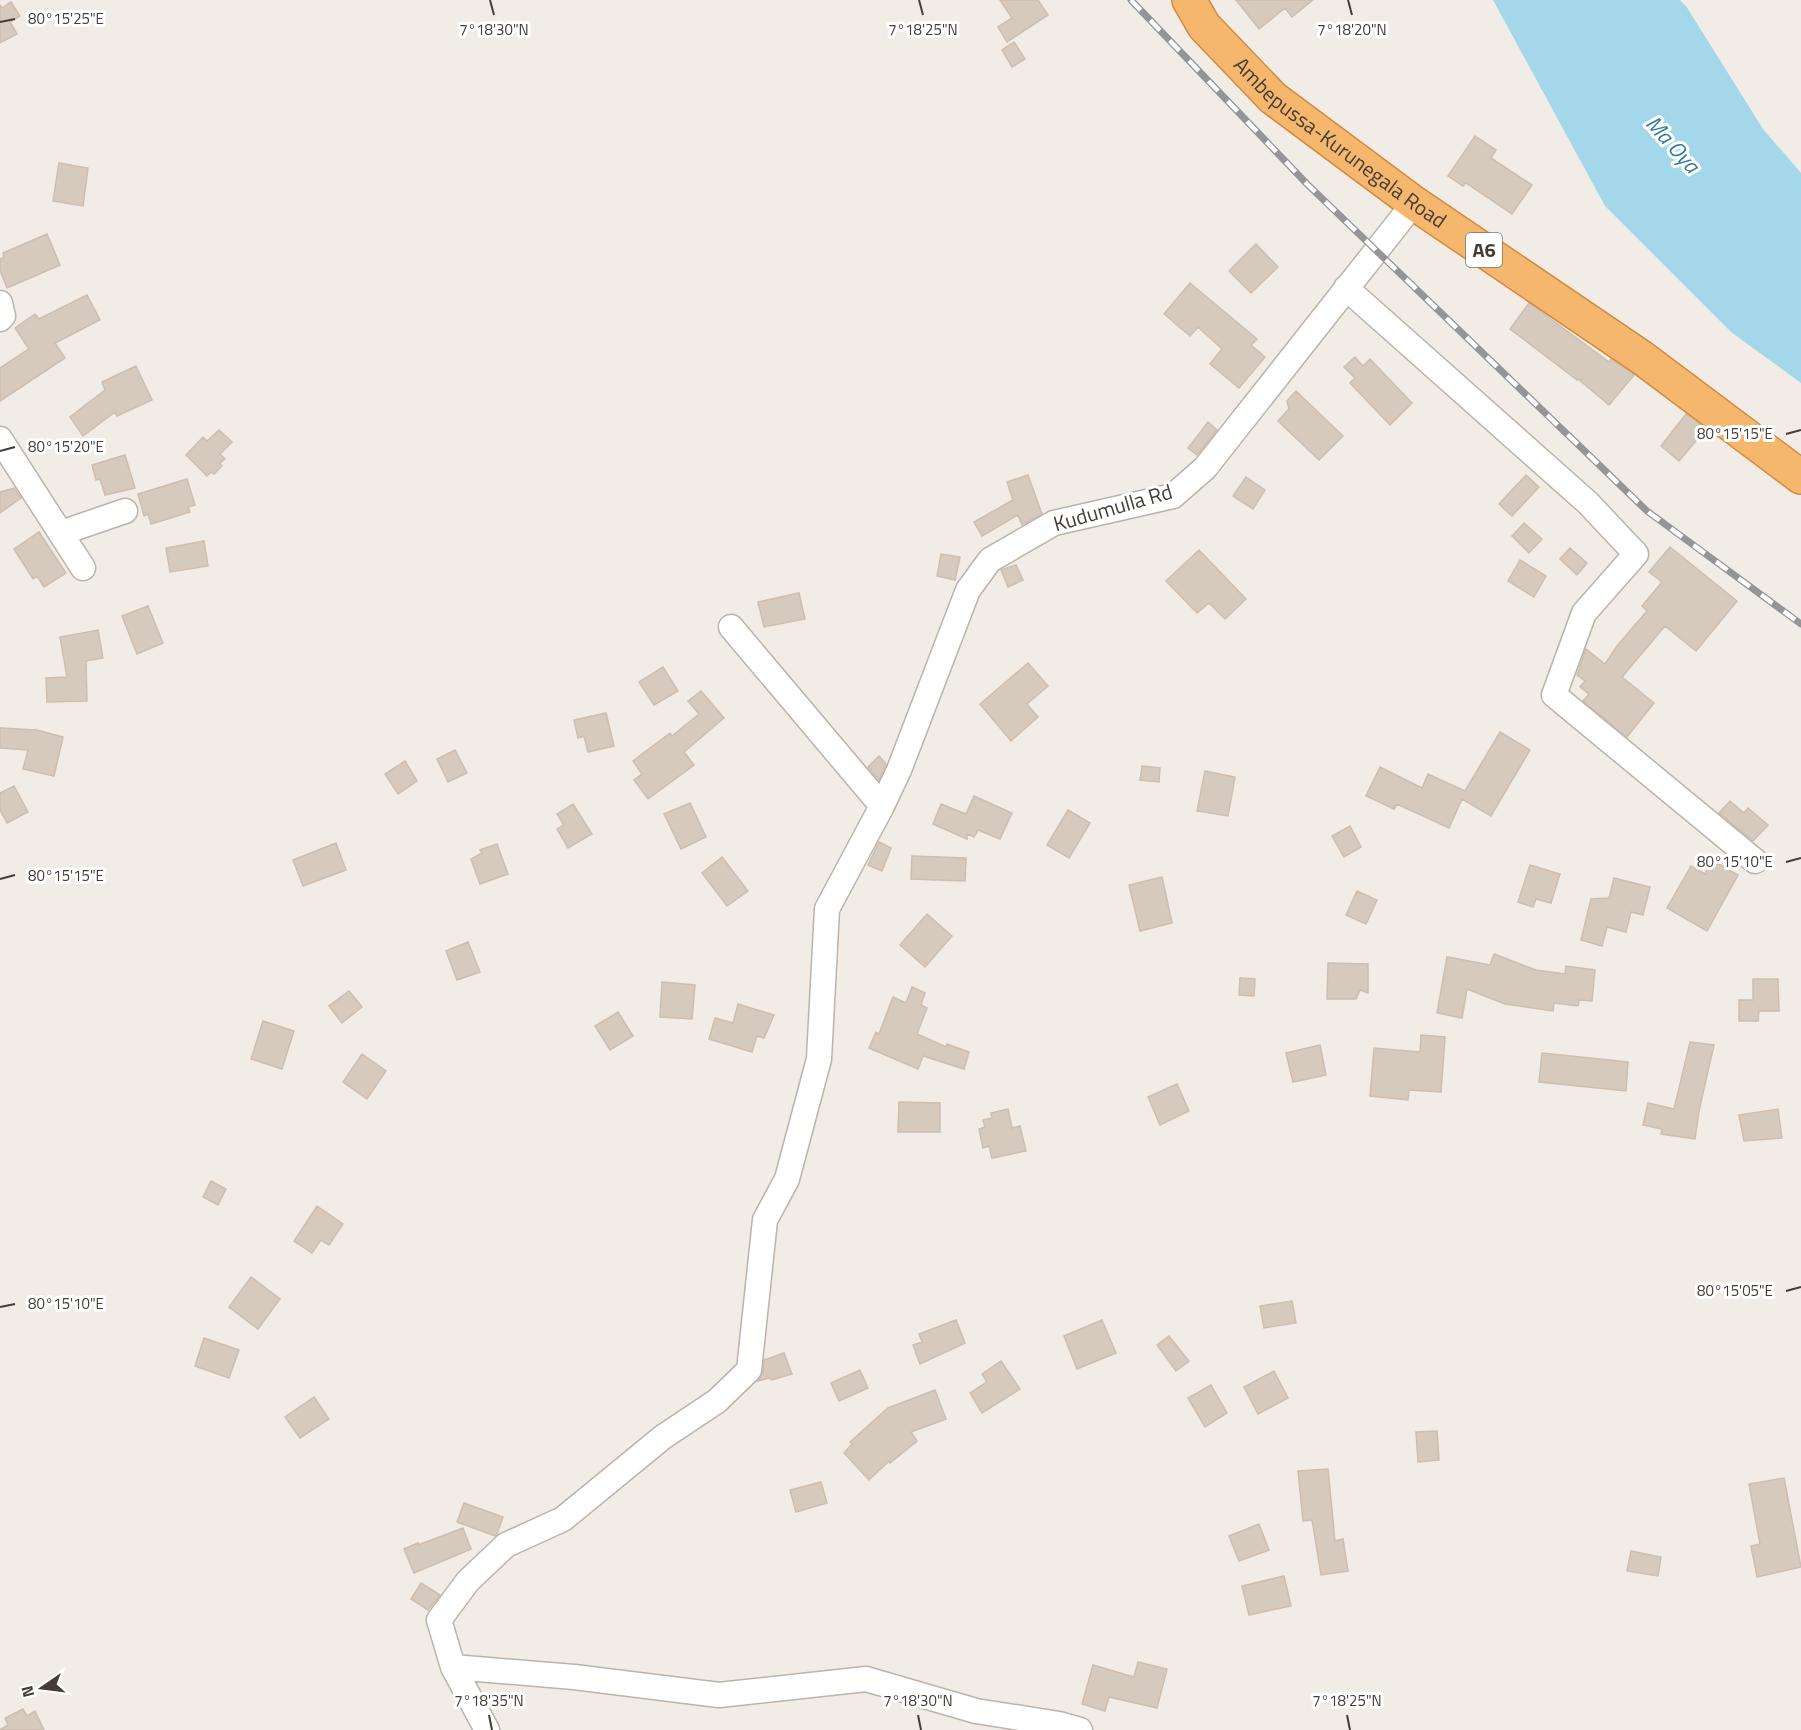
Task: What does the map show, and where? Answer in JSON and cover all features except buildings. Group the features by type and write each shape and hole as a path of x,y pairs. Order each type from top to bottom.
{"highway":[{"name":"Ambepussa-Kurunegala Road","path":"1189,0 1203,26 1273,98 1414,203 1641,357 1801,477"}],"street":[{"name":"Kudumulla Rd","path":"453,1667 439,1620 468,1581 506,1545 563,1519 663,1437 717,1401 749,1370 765,1220 787,1179 819,1059 827,909 899,770 968,591 990,560 1054,523 1173,496 1205,468 1414,203"},
{"path":"1346,288 1588,503 1636,554 1584,613 1554,695 1755,861"},
{"path":"0,303 3,316 0,319"},
{"path":"0,439 83,568"},
{"path":"61,533 125,511"},
{"path":"731,627 882,806"},
{"path":"453,1667 487,1730"},
{"path":"453,1667 574,1677 719,1695 866,1679 976,1711 1059,1724 1080,1730"}],"water":[{"name":"Ma Oya","path":"1493,0 1680,0 1686,6 1763,129 1801,173 1801,383 1731,332 1605,206"}],"railway":[{"path":"1131,0 1307,184 1647,511 1801,624"}]}
